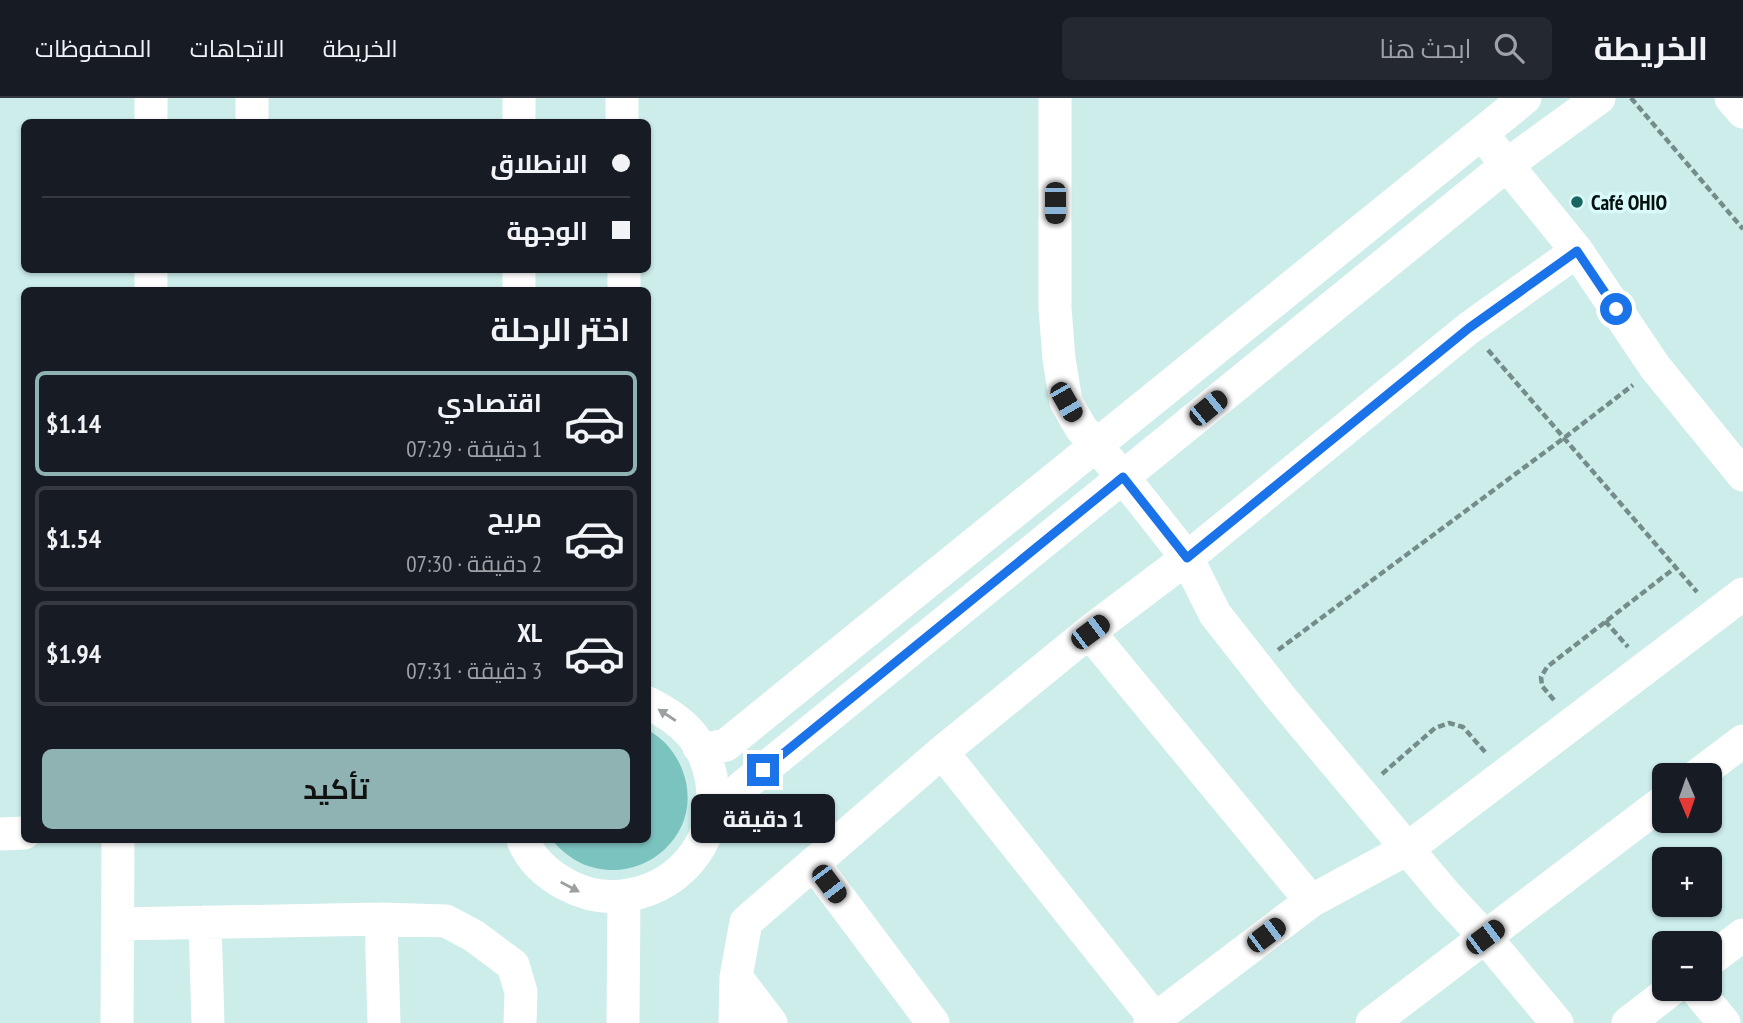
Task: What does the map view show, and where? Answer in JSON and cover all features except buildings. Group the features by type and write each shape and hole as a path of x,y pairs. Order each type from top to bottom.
{"street":[{"path":"150,98 150,119"},
{"path":"252,98 252,119"},
{"path":"519,98 519,119"},
{"path":"622,98 622,119"},
{"path":"1055,98 1055,308 1066,402 1081,428 1187,558 1215,614 1281,698 1557,1023"},
{"path":"699,747 726,745 1525,98"},
{"path":"524,843 527,850 550,876 581,892 624,896 646,892 674,877 696,853 710,825 742,787 1508,164 1599,98"},
{"path":"1731,98 1743,113"},
{"path":"1482,133 1577,251 1655,367 1743,475"},
{"path":"735,1023 736,977 746,922 942,752 1090,632 1187,558 1469,328 1577,251"},
{"path":"942,752 1152,1021 1311,901 1407,849 1743,594"},
{"path":"1090,632 1311,901"},
{"path":"651,705 669,713 692,735 708,762 714,793 710,825"},
{"path":"1714,763 1743,741"},
{"path":"1372,1023 1652,810"},
{"path":"0,834 21,833"},
{"path":"117,1023 118,843"},
{"path":"814,864 933,1023"},
{"path":"623,1023 624,896"},
{"path":"118,924 382,919 446,921 474,936 513,965 521,992 520,1023"},
{"path":"382,919 384,1023"},
{"path":"205,922 208,1023"},
{"path":"1722,951 1743,935"},
{"path":"736,977 771,1023"},
{"path":"1628,1023 1656,1001"},
{"path":"1706,1001 1724,1023"}],"path":[{"path":"1631,98 1743,229"},
{"path":"1469,328 1716,614"},
{"path":"1256,666 1564,438 1655,367"},
{"path":"1573,723 1542,686 1541,677 1547,667 1676,567"},
{"path":"1359,792 1435,728 1449,723 1463,727 1505,774"}],"shaded area":[{"path":"651,732 668,746 682,769 688,798 683,823 670,844 650,860 626,869 601,869 575,860 555,843 651,843"}],"place":[{"name":"Café OHIO","path":"1577,202"}],"route":[{"path":"763,770 1123,477 1187,558 1469,328 1577,251 1616,309"}]}
